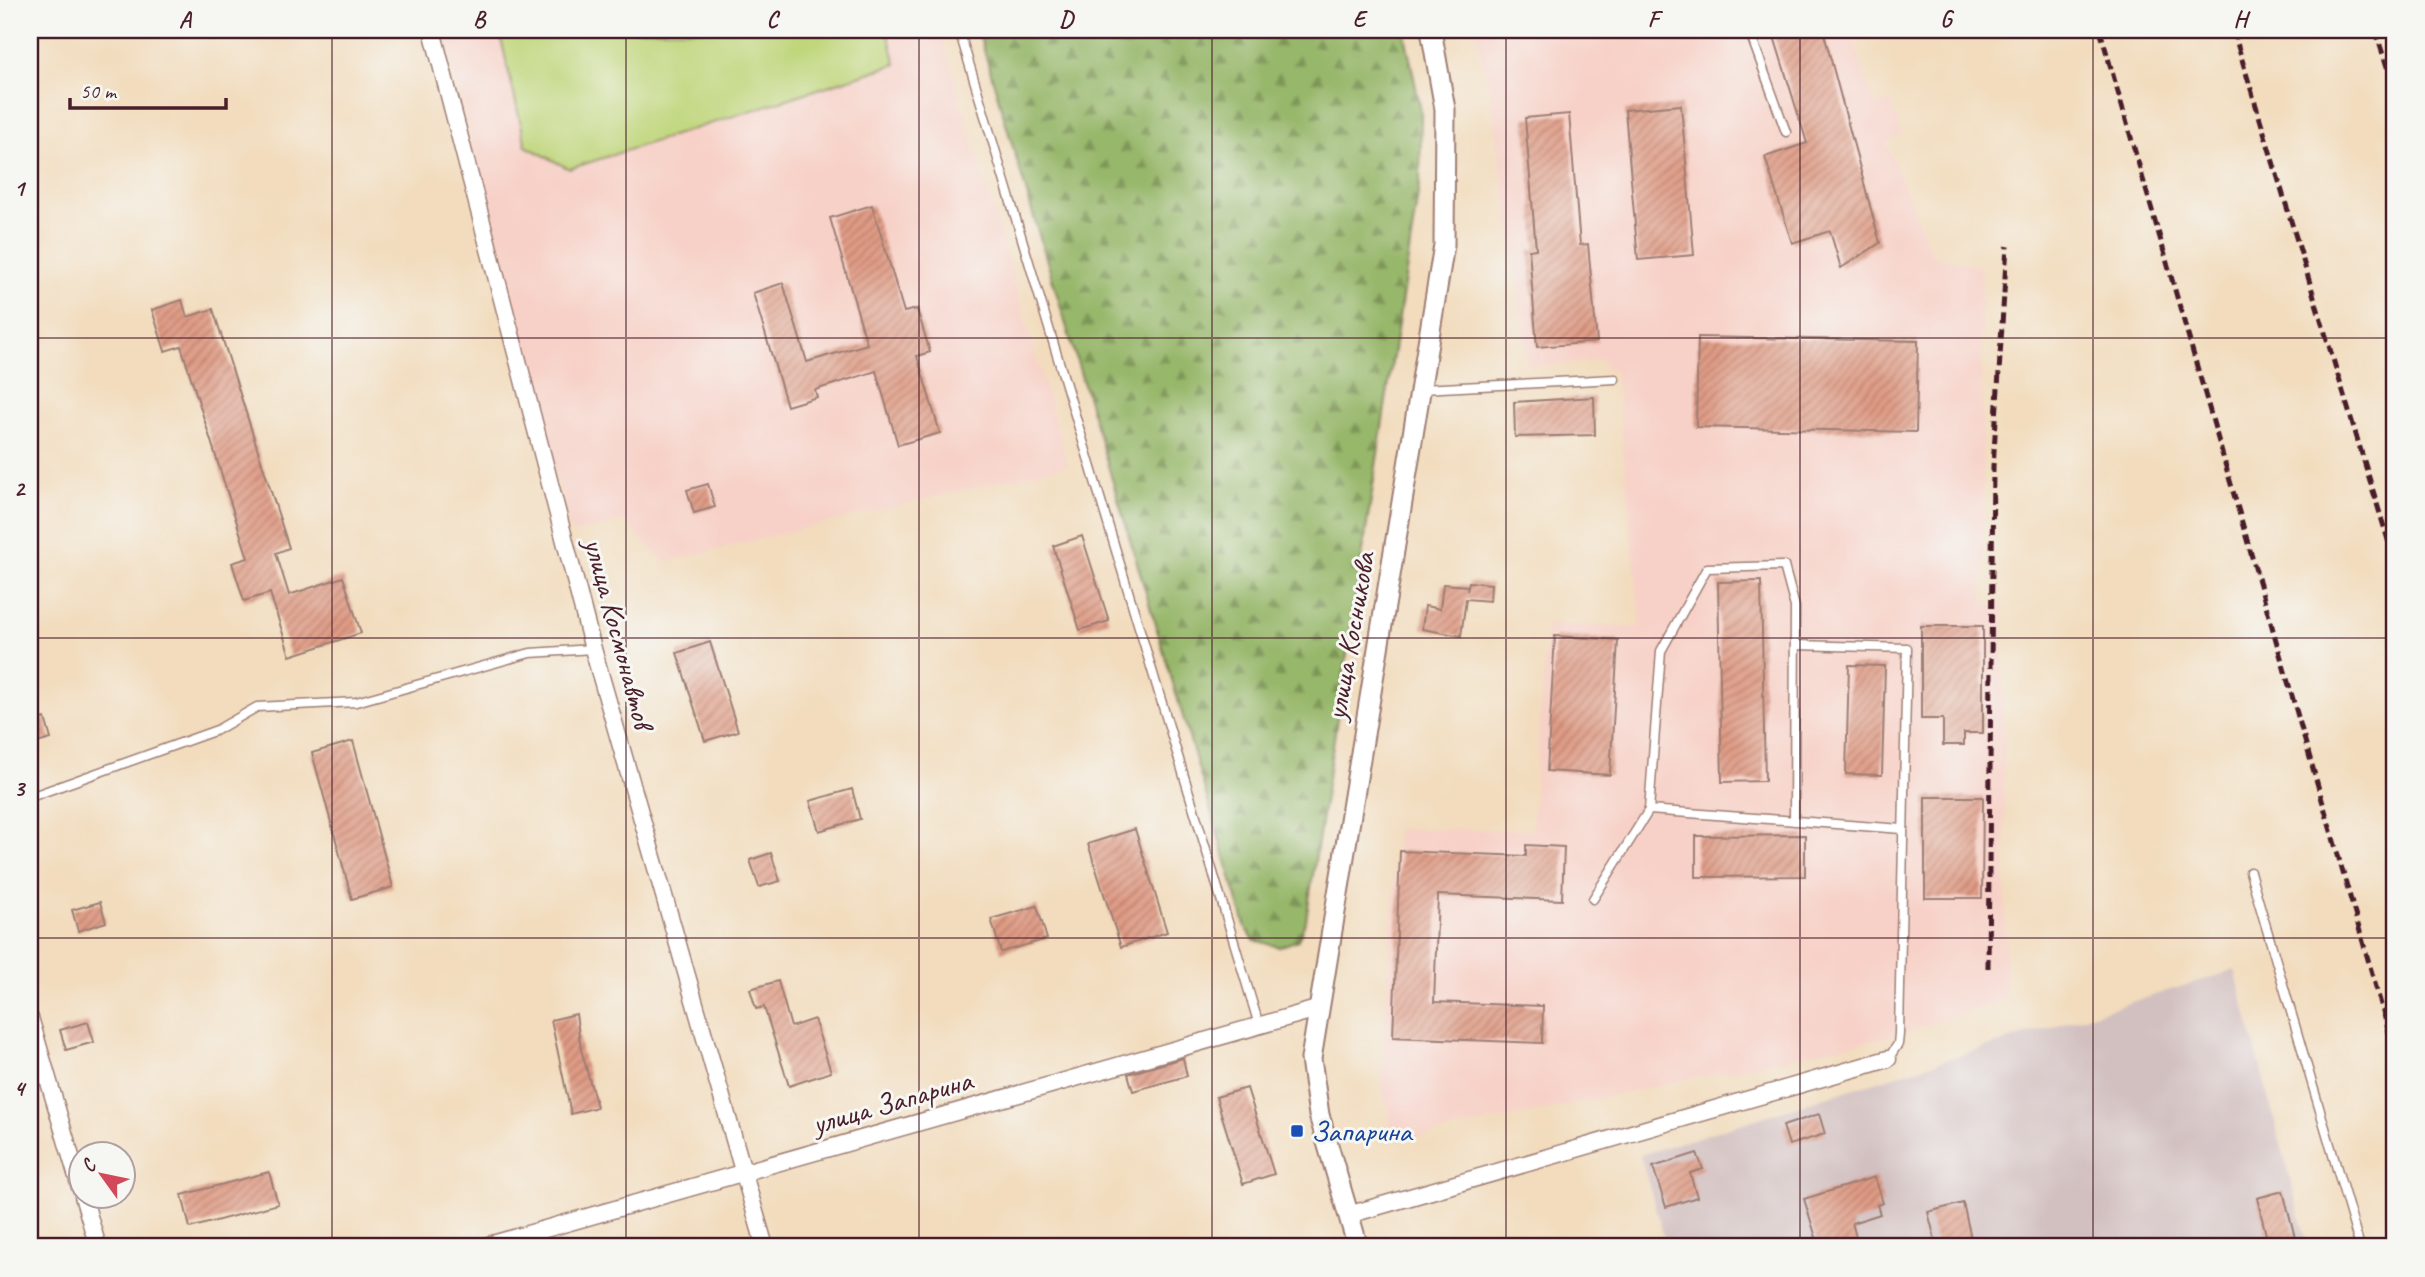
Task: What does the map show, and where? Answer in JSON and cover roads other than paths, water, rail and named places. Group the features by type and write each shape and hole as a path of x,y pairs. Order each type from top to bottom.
{"street":[{"name":"улица Космонавтов","path":"432,30 593,649 742,1175 765,1247"},
{"name":"улица Косникова","path":"1358,1247 1313,1085 1311,1059 1317,1009 1444,245 1447,204 1446,108 1431,30"},
{"name":"улица Запарина","path":"482,1247 1317,1009"},
{"path":"30,1018 66,1140"},
{"path":"1348,1215 1888,1059"},
{"path":"87,1210 98,1247"}],"lane":[{"path":"959,30 1259,1025"},
{"path":"1749,30 1786,132"},
{"path":"1422,389 1615,379"},
{"path":"1593,899 1649,810 1661,651 1707,568 1784,566 1795,607 1794,821"},
{"path":"1796,645 1907,648 1899,1034 1898,1044 1888,1059"},
{"path":"30,797 217,730 257,707 356,702 530,653 593,649"},
{"path":"1649,810 1902,830"},
{"path":"2250,872 2360,1247"}],"railway":[{"path":"2100,30 2395,1053"},
{"path":"2233,30 2395,563"},
{"path":"2375,30 2395,91"},
{"path":"1988,968 1993,467 2007,246"}],"place":[{"name":"Запарина","path":"1297,1131"}]}
